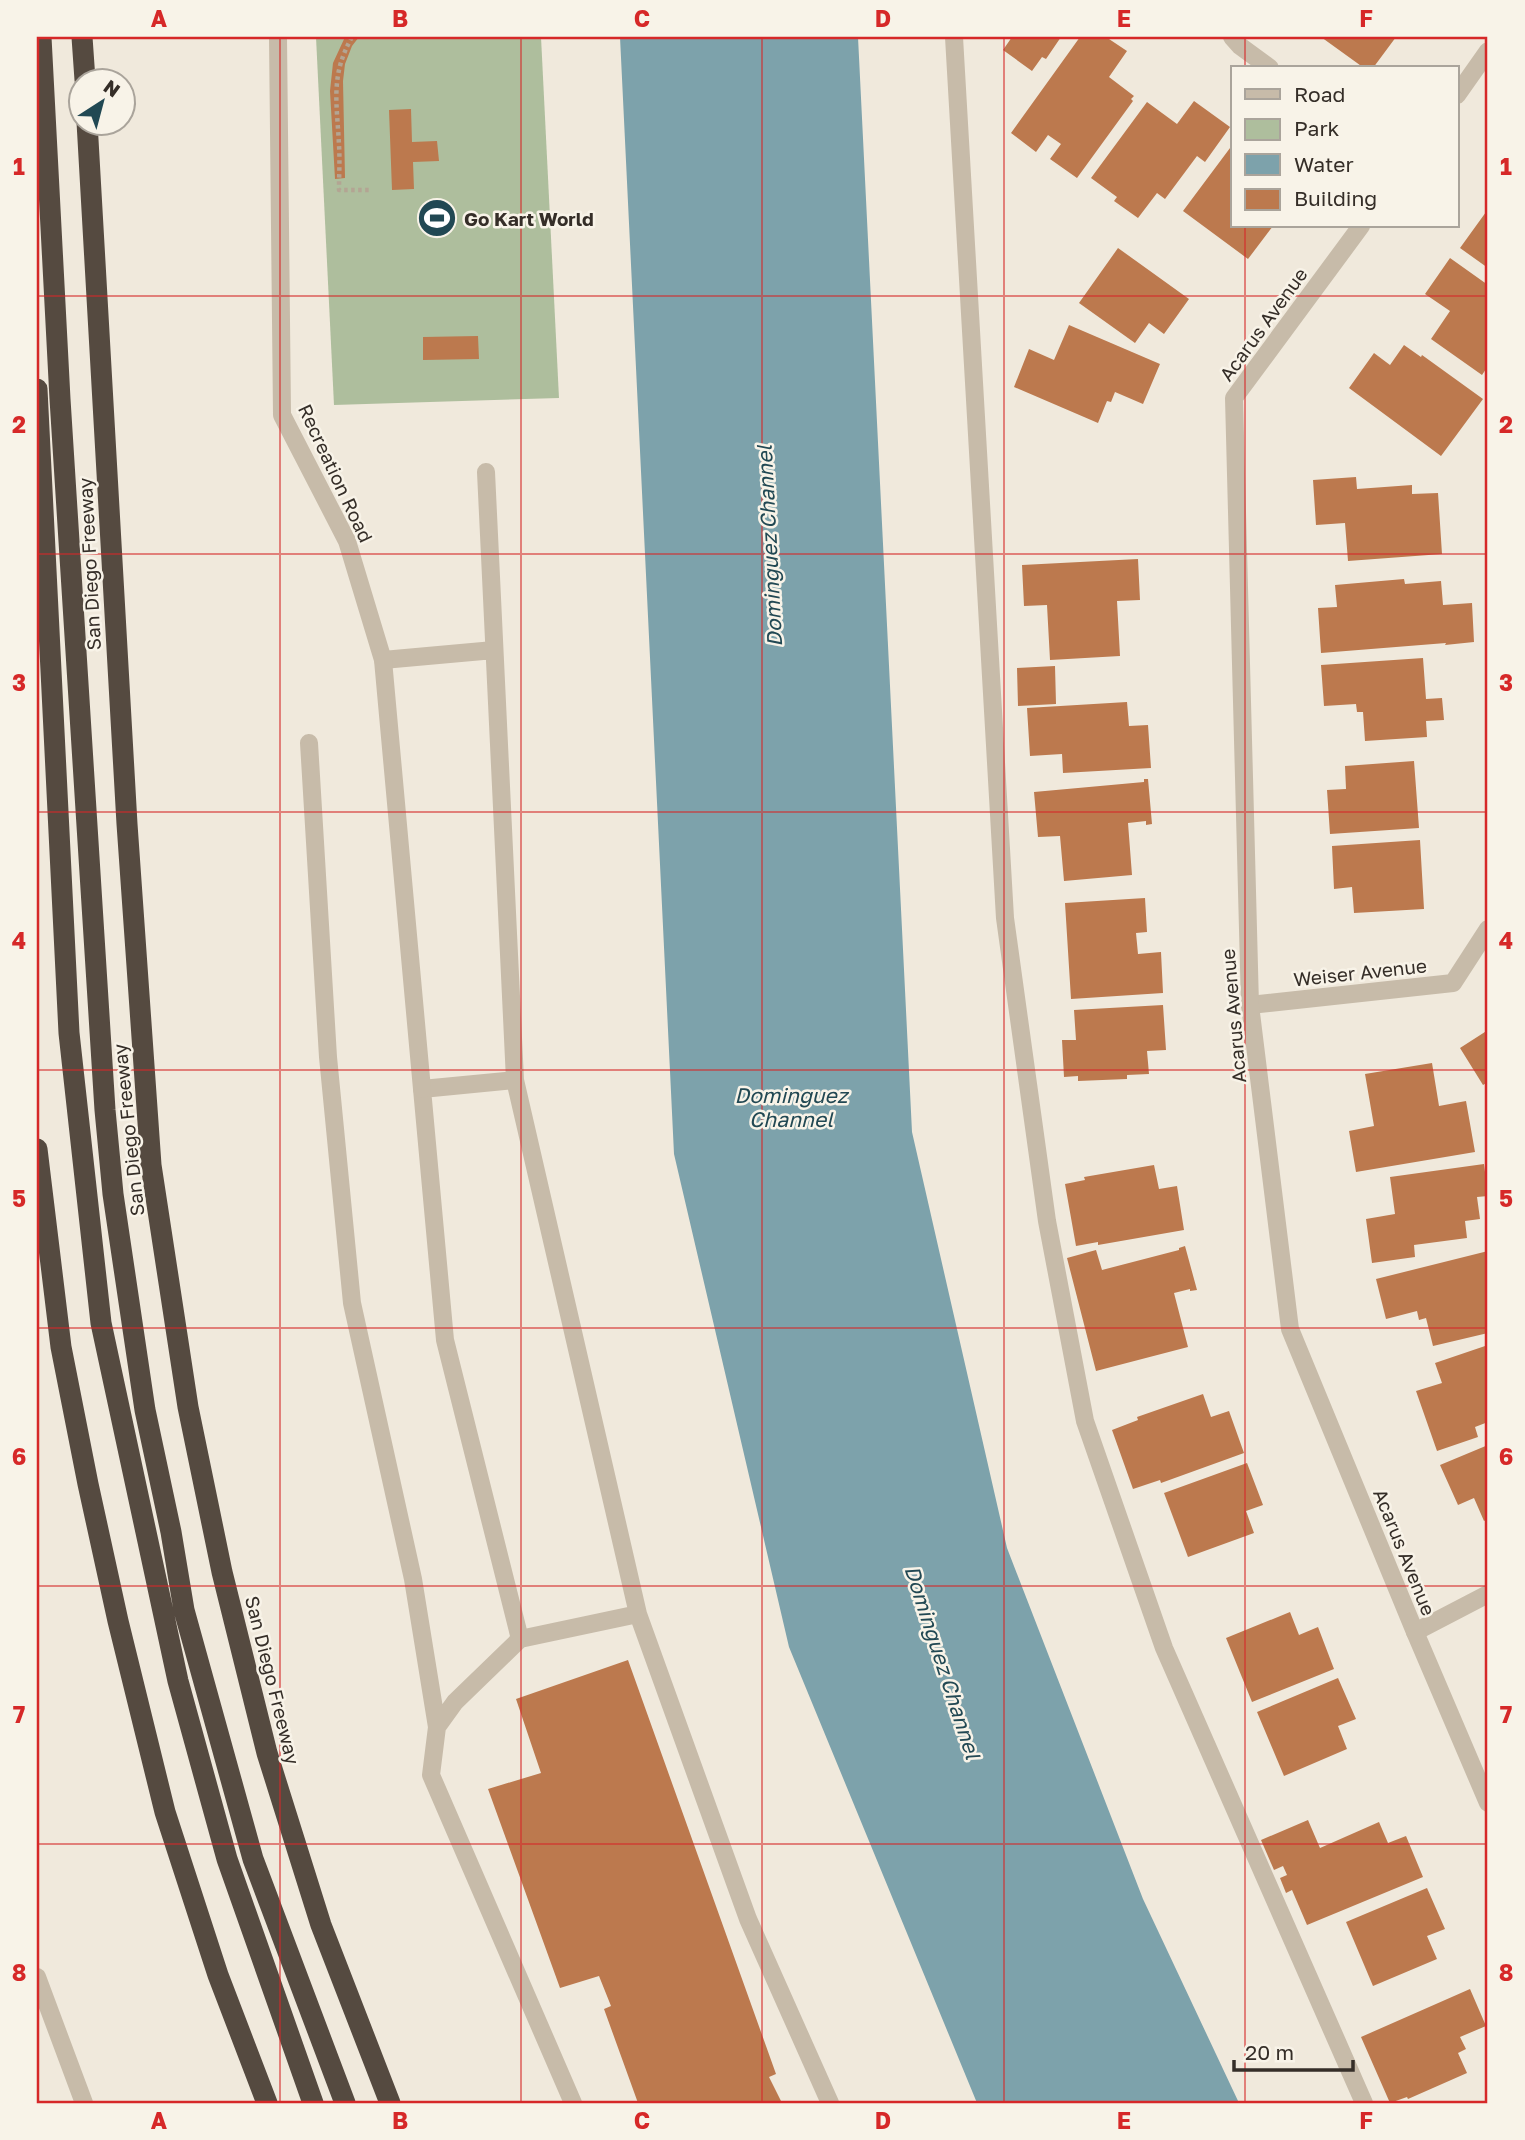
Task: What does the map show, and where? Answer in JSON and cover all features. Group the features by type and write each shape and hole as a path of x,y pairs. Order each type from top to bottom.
{"highway":[{"path":"41,37 60,399 105,1110 113,1194 145,1410 171,1532 184,1610 254,1859 345,2103"},
{"path":"82,37 84,66"},
{"name":"San Diego Freeway","path":"88,136 127,824 153,1179 188,1407 222,1572 267,1753 321,1924 390,2103"},
{"path":"37,389 69,1033 101,1323 178,1681 227,1859 313,2103"},
{"path":"37,1149 61,1347 118,1622 165,1812 218,1975 267,2103"}],"street":[{"name":"Recreation Road","path":"278,37 282,415 347,541 383,660 445,1340 520,1639"},
{"path":"954,37 1005,918 1047,1221 1085,1421 1164,1648 1364,2103"},
{"path":"1232,37 1267,66"},
{"path":"1458,94 1488,51"},
{"name":"Acarus Avenue","path":"1360,228 1234,398 1250,1005 1290,1329 1488,1803"},
{"path":"486,472 515,1080 638,1614 748,1919 830,2103"},
{"path":"383,660 494,650"},
{"path":"309,743 328,1057 352,1303 413,1578 437,1727 430,1775 573,2103"},
{"name":"Weiser Avenue","path":"1250,1005 1453,984 1488,929"},
{"path":"422,1088 515,1080"},
{"path":"1415,1632 1488,1594"},
{"path":"437,1727 455,1702 520,1639 638,1614"},
{"path":"37,1977 84,2103"}],"path":[{"path":"352,37 342,54 335,87 339,190 372,190"}],"green space":[{"name":"Go Kart World","path":"316,37 541,37 559,398 334,405"}],"water":[{"name":"Dominguez Channel","path":"620,37 858,37 912,1132 1007,1548 1143,1899 1239,2103 977,2103 789,1647 674,1154"}],"building":[{"path":"345,37 359,37 345,64 343,81 345,178 335,179 330,91 333,63"},
{"path":"1012,37 1061,37 1046,59 1042,57 1032,71 1003,50"},
{"path":"1080,37 1106,37 1127,51 1109,77 1134,96 1077,178 1050,159 1061,144 1048,135 1036,152 1011,133"},
{"path":"1321,37 1396,37 1374,66 1361,66"},
{"path":"1194,101 1230,127 1205,162 1197,156 1165,199 1157,193 1138,218 1114,201 1117,197 1091,178 1147,102 1177,124"},
{"path":"411,109 412,142 437,141 439,161 413,162 414,189 392,190 389,110"},
{"path":"1231,147 1231,228 1271,228 1248,259 1183,211"},
{"path":"1486,212 1488,213 1488,268 1460,248"},
{"path":"1118,248 1189,299 1164,334 1149,323 1135,343 1079,303"},
{"path":"1450,258 1488,285 1488,366 1482,375 1431,339 1450,311 1425,294"},
{"path":"1069,325 1160,364 1143,404 1115,392 1111,402 1107,401 1098,423 1014,387 1029,349 1054,360"},
{"path":"478,336 479,359 423,360 423,337"},
{"path":"1404,345 1483,399 1441,456 1349,388 1374,353 1390,365"},
{"path":"1356,477 1357,489 1412,485 1412,494 1438,493 1442,554 1348,561 1345,523 1316,525 1313,480"},
{"path":"1138,559 1140,600 1117,601 1120,656 1050,660 1047,605 1024,606 1022,565"},
{"path":"1404,579 1405,584 1441,581 1443,605 1472,603 1474,642 1321,653 1318,608 1337,607 1335,585"},
{"path":"1423,658 1426,699 1442,698 1444,720 1426,721 1427,737 1365,741 1363,712 1357,712 1356,704 1324,706 1321,665"},
{"path":"1055,666 1056,704 1018,706 1017,668"},
{"path":"1127,702 1129,726 1148,725 1151,768 1063,773 1062,754 1030,756 1027,708"},
{"path":"1414,761 1419,828 1330,834 1327,790 1346,789 1345,766"},
{"path":"1144,779 1148,779 1152,824 1146,825 1146,821 1128,823 1132,875 1064,881 1060,836 1038,837 1034,792 1144,782"},
{"path":"1420,840 1424,909 1354,913 1352,887 1334,889 1332,846"},
{"path":"1145,898 1147,932 1136,933 1138,954 1161,952 1163,993 1071,999 1065,903"},
{"path":"1163,1005 1166,1050 1147,1051 1149,1074 1127,1075 1127,1079 1078,1081 1078,1076 1064,1077 1062,1040 1076,1040 1074,1010"},
{"path":"1488,1030 1488,1082 1483,1085 1460,1048"},
{"path":"1432,1063 1439,1106 1466,1101 1475,1152 1356,1172 1349,1131 1374,1126 1365,1074"},
{"path":"1484,1164 1488,1196 1477,1197 1480,1219 1465,1221 1467,1238 1414,1245 1415,1257 1372,1263 1366,1219 1395,1214 1390,1177"},
{"path":"1154,1165 1159,1189 1177,1186 1184,1230 1098,1245 1098,1242 1076,1246 1065,1184 1085,1180 1084,1177"},
{"path":"1185,1246 1197,1290 1174,1293 1188,1347 1096,1371 1067,1258 1096,1250 1102,1270 1179,1250"},
{"path":"1488,1251 1488,1333 1433,1346 1426,1318 1419,1320 1417,1311 1386,1319 1376,1279"},
{"path":"1488,1345 1488,1422 1475,1427 1478,1437 1437,1451 1416,1391 1442,1383 1435,1363"},
{"path":"1203,1394 1211,1417 1229,1411 1244,1453 1161,1483 1160,1480 1133,1489 1112,1430 1138,1420 1137,1417"},
{"path":"1488,1445 1488,1519 1484,1521 1474,1498 1458,1505 1440,1465"},
{"path":"1247,1463 1263,1505 1246,1511 1254,1533 1188,1557 1164,1493"},
{"path":"1290,1612 1299,1635 1318,1627 1334,1669 1252,1702 1226,1638"},
{"path":"628,1660 776,2074 769,2077 782,2103 638,2103 604,2009 611,2006 599,1976 560,1988 488,1789 541,1773 516,1699"},
{"path":"1338,1678 1356,1719 1338,1726 1347,1749 1284,1776 1257,1712"},
{"path":"1308,1820 1320,1848 1379,1822 1388,1843 1406,1836 1423,1877 1307,1925 1292,1890 1286,1893 1280,1878 1287,1875 1283,1866 1274,1870 1261,1840"},
{"path":"1427,1888 1445,1929 1427,1936 1437,1959 1373,1986 1346,1922"},
{"path":"1470,1989 1486,2026 1460,2037 1466,2049 1458,2053 1467,2073 1408,2099 1407,2097 1390,2103 1361,2037"}],"place":[{"name":"Go Kart World","path":"437,218"}]}
